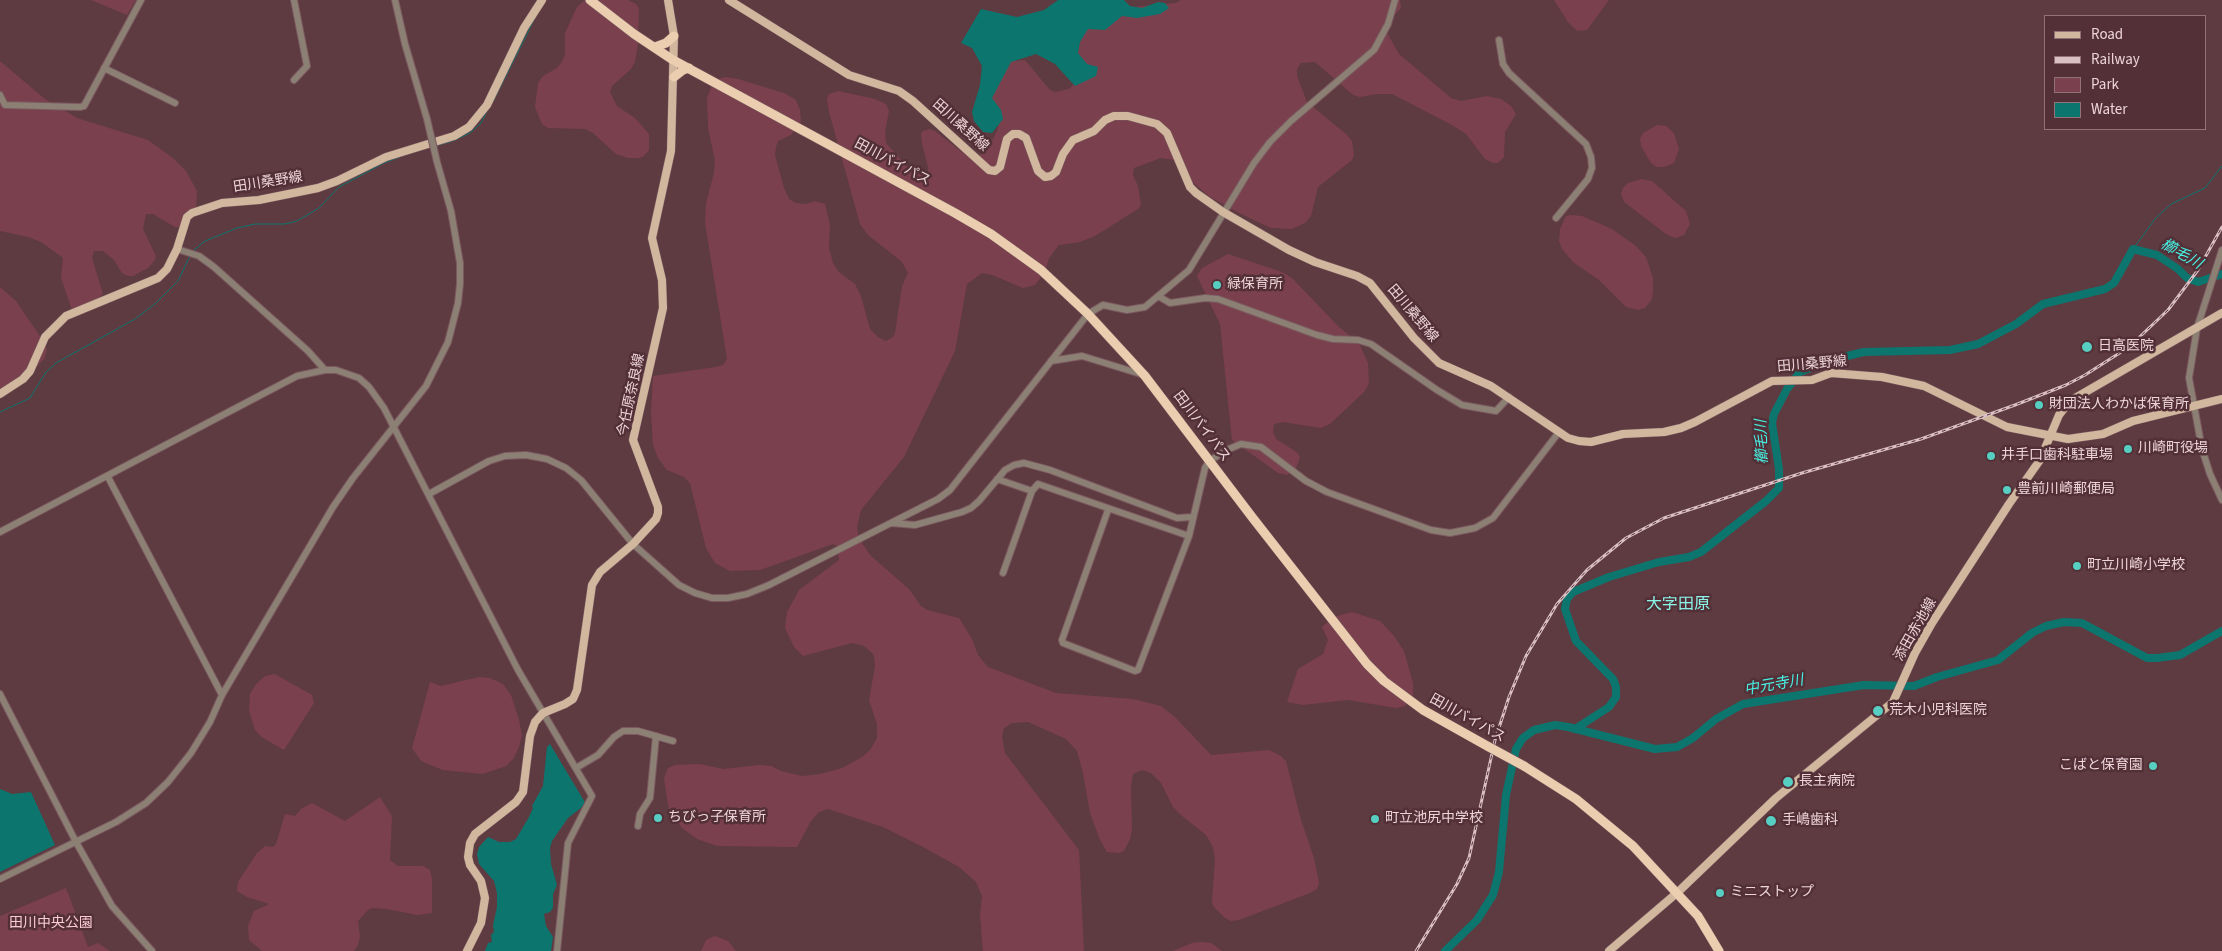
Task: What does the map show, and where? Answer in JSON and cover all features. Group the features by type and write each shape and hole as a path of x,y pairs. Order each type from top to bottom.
{"highway":[{"name":"田川バイパス","path":"590,0 674,60 955,213 991,234 1040,270 1088,314 1146,376 1209,461 1367,664 1403,696 1446,724 1524,766 1576,799 1633,846 1678,892 1698,916 1719,951"},
{"path":"655,47 666,43 674,36"},
{"path":"674,77 689,68"}],"main road":[{"name":"田川桑野線","path":"0,394 23,379 30,371 45,337 66,316 158,278 167,269 177,249 187,218 192,212 206,207 259,200 318,188 337,182 386,157 454,136 469,127 487,105 524,28 542,0"},
{"name":"今任原奈良線","path":"543,713 566,704 578,690 592,585 600,572 633,544 656,519 658,513 658,506 633,440 663,308 662,280 652,238 670,151 674,36 668,0"},
{"name":"田川桑野線","path":"729,0 849,74 899,92 913,101 989,170 996,170 1000,167 1007,139 1013,134 1020,134 1026,138 1038,170 1045,177 1051,176 1056,172 1063,154 1073,140 1094,131 1104,120 1114,116 1128,116 1157,124 1167,133 1190,187 1223,212 1289,250 1370,283 1414,338 1439,363 1492,386 1559,432 1574,440 1591,442 1623,434 1664,432 1695,422 1772,380 1812,380 1834,373 1882,377 1924,386 1952,398 1991,420 2007,426 2050,437 2068,439 2103,434 2133,421 2222,399"},
{"name":"添田赤池線","path":"1608,951 1678,892 1769,805 1893,702 1932,623 2040,460 2059,415 2070,401 2222,313"},
{"path":"467,951 480,923 484,898 480,881 470,865 468,857 470,843 475,834 516,802 523,792 530,736 536,722 543,713"}],"street":[{"path":"0,95 3,105 80,108 87,102 141,0"},
{"path":"294,0 307,66 294,80"},
{"path":"0,879 76,842 146,803 168,782 191,753 210,722 222,695 333,507 353,478 426,386 448,342 458,303 460,263 451,211 395,0"},
{"path":"429,494 489,461 505,456 526,455 547,459 566,468 581,480 633,544 679,585 695,593 712,598 728,598 747,594 768,585 938,500 950,490 1088,314 1103,305 1127,310 1145,307 1189,270 1223,212 1270,142 1291,120 1374,50 1388,24 1395,0"},
{"path":"1499,40 1504,64 1509,73 1586,144 1591,157 1592,168 1588,179 1556,218"},
{"path":"104,68 175,103"},
{"path":"177,249 198,256 214,267 308,351 325,370"},
{"path":"2222,250 2197,328 2189,378 2193,406 2210,474 2222,500"},
{"path":"1158,296 1170,303 1205,298 1218,299 1317,335 1333,339 1358,340 1372,344 1437,390 1462,405 1496,411 1509,397"},
{"path":"1051,361 1082,356 1146,376"},
{"path":"0,532 108,477 297,376 325,370 342,372 359,378 368,386 394,426 518,670 590,791 592,800 568,843 557,951"},
{"path":"1108,510 1062,640 1063,643 1132,670 1138,670 1189,536 1205,468 1209,461 1241,444 1252,444 1261,447 1306,481 1328,492 1431,530 1450,533 1475,528 1493,518 1559,432"},
{"path":"891,523 915,525 962,512 975,505 1005,470 1014,465 1035,465 1178,518 1192,517"},
{"path":"108,477 222,695"},
{"path":"998,479 1032,491"},
{"path":"1002,572 1032,491 1038,484 1108,510 1189,536"},
{"path":"1,697 76,842 112,906 152,951"},
{"path":"576,768 598,755 614,737 623,731 633,730 673,741"},
{"path":"638,826 640,814 650,798 656,736"}],"green space":[{"path":"91,0 136,0 127,15"},
{"path":"585,0 628,0 639,8 638,44 635,62 631,69 612,86 610,92 617,106 635,118 649,134 649,150 644,156 639,158 628,158 616,154 593,133 585,129 548,128 542,124 535,107 538,83 543,76 557,68 562,62 565,54 565,33 577,7"},
{"path":"1181,0 1400,0 1401,8 1390,20 1387,33 1399,54 1451,98 1461,101 1487,96 1501,99 1511,106 1516,114 1505,132 1504,157 1498,163 1493,163 1485,159 1466,134 1452,125 1392,94 1360,97 1353,95 1315,62 1301,63 1297,69 1297,76 1307,102 1346,134 1352,141 1354,155 1352,160 1318,187 1311,216 1305,223 1292,229 1271,228 1210,197 1188,178 1174,160 1161,158 1134,168 1133,175 1138,186 1141,205 1138,209 1095,236 1080,242 1059,245 1049,258 1045,272 1035,285 1023,288 992,275 982,273 967,284 955,351 904,457 861,510 857,527 862,543 871,556 909,589 921,606 927,610 959,618 972,639 978,655 988,667 1056,693 1133,699 1161,706 1176,718 1211,755 1269,750 1281,756 1286,761 1301,820 1314,858 1319,883 1317,889 1310,893 1239,920 1231,921 1225,918 1213,906 1215,860 1213,847 1206,835 1173,807 1161,783 1151,773 1142,770 1133,774 1131,787 1132,829 1130,839 1124,851 1119,853 1107,852 1100,840 1090,813 1077,751 1066,739 1028,722 1012,723 1004,728 1002,737 1005,753 1079,850 1084,951 983,951 980,915 982,896 976,882 959,867 883,827 828,809 819,812 811,821 797,847 717,846 697,839 682,828 671,814 668,805 664,778 668,768 675,765 699,764 724,769 759,765 771,766 781,771 802,776 820,774 842,768 862,757 870,750 877,738 877,724 869,700 875,666 872,653 864,646 852,643 803,656 794,647 785,628 787,612 799,590 839,560 837,546 833,544 760,570 730,571 715,563 706,548 690,483 684,477 667,470 658,458 653,445 651,413 653,376 716,367 723,365 727,359 705,223 706,203 714,173 715,161 708,128 707,98 712,85 718,79 725,77 784,93 796,100 800,110 801,121 791,135 778,141 776,147 775,155 784,188 789,199 796,203 806,204 815,201 825,204 830,225 829,248 833,263 839,272 855,284 861,296 870,329 878,337 886,341 893,337 895,333 902,286 908,273 902,262 868,235 860,224 829,112 827,99 829,94 838,91 875,99 886,104 889,111 885,132 886,143 913,173 924,175 928,172 928,167 922,143 921,133 923,131 930,129 935,131 971,159 978,157 992,141 1000,119 990,96 992,75 1012,61 1025,60 1050,90 1055,92 1069,89 1074,84 1070,72 1084,31 1135,7 1176,3"},
{"path":"1554,0 1609,0 1587,30 1577,31 1568,22"},
{"path":"0,61 45,99 77,118 148,140 174,159 186,171 197,191 196,209 181,227 175,227 153,214 146,214 143,229 156,256 148,268 133,276 128,276 122,273 114,260 103,251 94,251 92,258 103,294 96,300 72,310 61,278 63,258 41,242 0,231"},
{"path":"1657,125 1666,126 1674,133 1679,149 1674,163 1664,167 1657,167 1651,163 1641,146 1640,139 1643,133"},
{"path":"1641,179 1652,181 1686,211 1690,224 1684,235 1675,238 1666,234 1624,202 1621,194 1623,188 1628,183"},
{"path":"1566,216 1582,216 1612,229 1636,246 1646,257 1653,278 1653,291 1652,299 1645,308 1638,310 1626,307 1599,280 1573,262 1562,249 1559,241 1560,229"},
{"path":"1228,254 1282,272 1292,278 1339,327 1359,343 1368,363 1369,384 1364,392 1330,424 1321,428 1283,422 1274,424 1273,432 1276,439 1298,453 1300,458 1296,468 1287,475 1278,473 1232,440 1220,324 1197,276 1202,268"},
{"path":"0,287 16,301 44,342 47,350 44,359 33,370 0,396"},
{"path":"1352,612 1380,621 1394,636 1404,651 1413,683 1413,696 1411,699 1405,706 1396,708 1348,700 1303,705 1287,702 1298,669 1323,654 1328,640 1322,627 1334,617"},
{"path":"275,674 312,695 314,703 284,750 263,738 255,730 249,711 250,694 256,684 265,676"},
{"path":"479,677 490,678 503,684 511,695 522,735 514,758 506,766 483,774 443,770 421,761 412,748 430,682 441,686"},
{"path":"380,797 392,816 390,860 398,866 423,866 430,870 432,879 432,913 417,915 372,908 358,921 360,937 354,951 262,951 249,940 248,926 254,911 269,904 247,897 237,891 238,882 257,853 265,846 273,847 276,844 285,814 295,816 301,809 312,803 345,821"},
{"name":"田川中央公園","path":"66,888 88,947 98,943 110,951 0,951 0,916"},
{"path":"715,936 728,941 736,951 701,951 706,940"},
{"path":"1192,943 1211,943 1222,951 1173,951"}],"water":[{"path":"1058,0 1124,0 1130,6 1142,8 1158,2 1165,3 1169,8 1160,14 1137,18 1122,16 1105,30 1088,29 1080,42 1078,53 1087,64 1098,67 1096,76 1075,86 1055,64 1036,54 1011,62 992,98 1001,110 1003,119 992,133 983,132 974,121 972,112 980,85 982,66 972,48 961,43 981,9 1017,17 1044,10"},
{"path":"550,744 586,804 568,818 552,841 550,848 551,864 557,885 553,894 553,908 550,912 544,914 546,926 553,937 551,951 485,951 488,943 492,942 491,935 494,932 493,925 497,907 497,893 494,881 479,864 477,854 479,847 488,837 499,842 510,842 516,839 529,817 532,806 543,786 547,747"},
{"path":"0,789 12,794 31,792 55,845 0,872"}],"waterway":[{"path":"493,102 537,14"},
{"path":"439,145 470,133 481,123 488,109"},
{"path":"193,251 205,241 237,228 255,224 285,224 297,221 319,208 339,187 384,163 400,157"},
{"path":"2133,249 2155,219 2171,204 2205,188 2222,166"},
{"name":"櫛毛川","path":"1575,729 1609,707 1616,697 1616,687 1613,679 1576,641 1565,609 1567,599 1573,592 1609,577 1659,562 1689,557 1701,552 1766,501 1779,488 1779,469 1772,423 1774,414 1787,389 1800,372 1830,360 1864,352 1950,350 1978,344 2016,324 2043,304 2105,289 2114,283 2133,249 2157,255 2178,269 2187,278 2198,282 2222,274"},
{"path":"0,412 30,398 46,372 56,363 135,319 155,304 178,281 190,256"},
{"name":"中元寺川","path":"1445,951 1477,920 1493,895 1499,872 1506,795 1516,749 1523,738 1534,730 1555,725 1655,749 1677,747 1693,738 1716,719 1743,704 1864,685 1914,686 1937,677 1998,660 2032,633 2046,626 2064,622 2082,623 2147,658 2180,655 2222,631"}],"railway":[{"path":"1416,951 1457,884 1469,858 1495,740 1509,697 1526,656 1557,604 1587,570 1626,538 1664,518 1802,473 1921,439 2015,405 2066,385 2085,375 2129,347 2168,310 2198,270 2222,227"}],"place":[{"name":"緑保育所","path":"1217,285"},
{"name":"日高医院","path":"2087,347"},
{"name":"財団法人わかば保育所","path":"2039,405"},
{"name":"川崎町役場","path":"2128,449"},
{"name":"井手口歯科駐車場","path":"1991,456"},
{"name":"豊前川崎郵便局","path":"2007,490"},
{"name":"町立川崎小学校","path":"2077,566"},
{"name":"荒木小児科医院","path":"1878,711"},
{"name":"こばと保育園","path":"2153,766"},
{"name":"長主病院","path":"1788,782"},
{"name":"ちびっ子保育所","path":"658,818"},
{"name":"町立池尻中学校","path":"1375,819"},
{"name":"手嶋歯科","path":"1771,821"},
{"name":"ミニストップ","path":"1720,893"}],"district":[{"name":"大字田原","path":"1678,605"}]}
